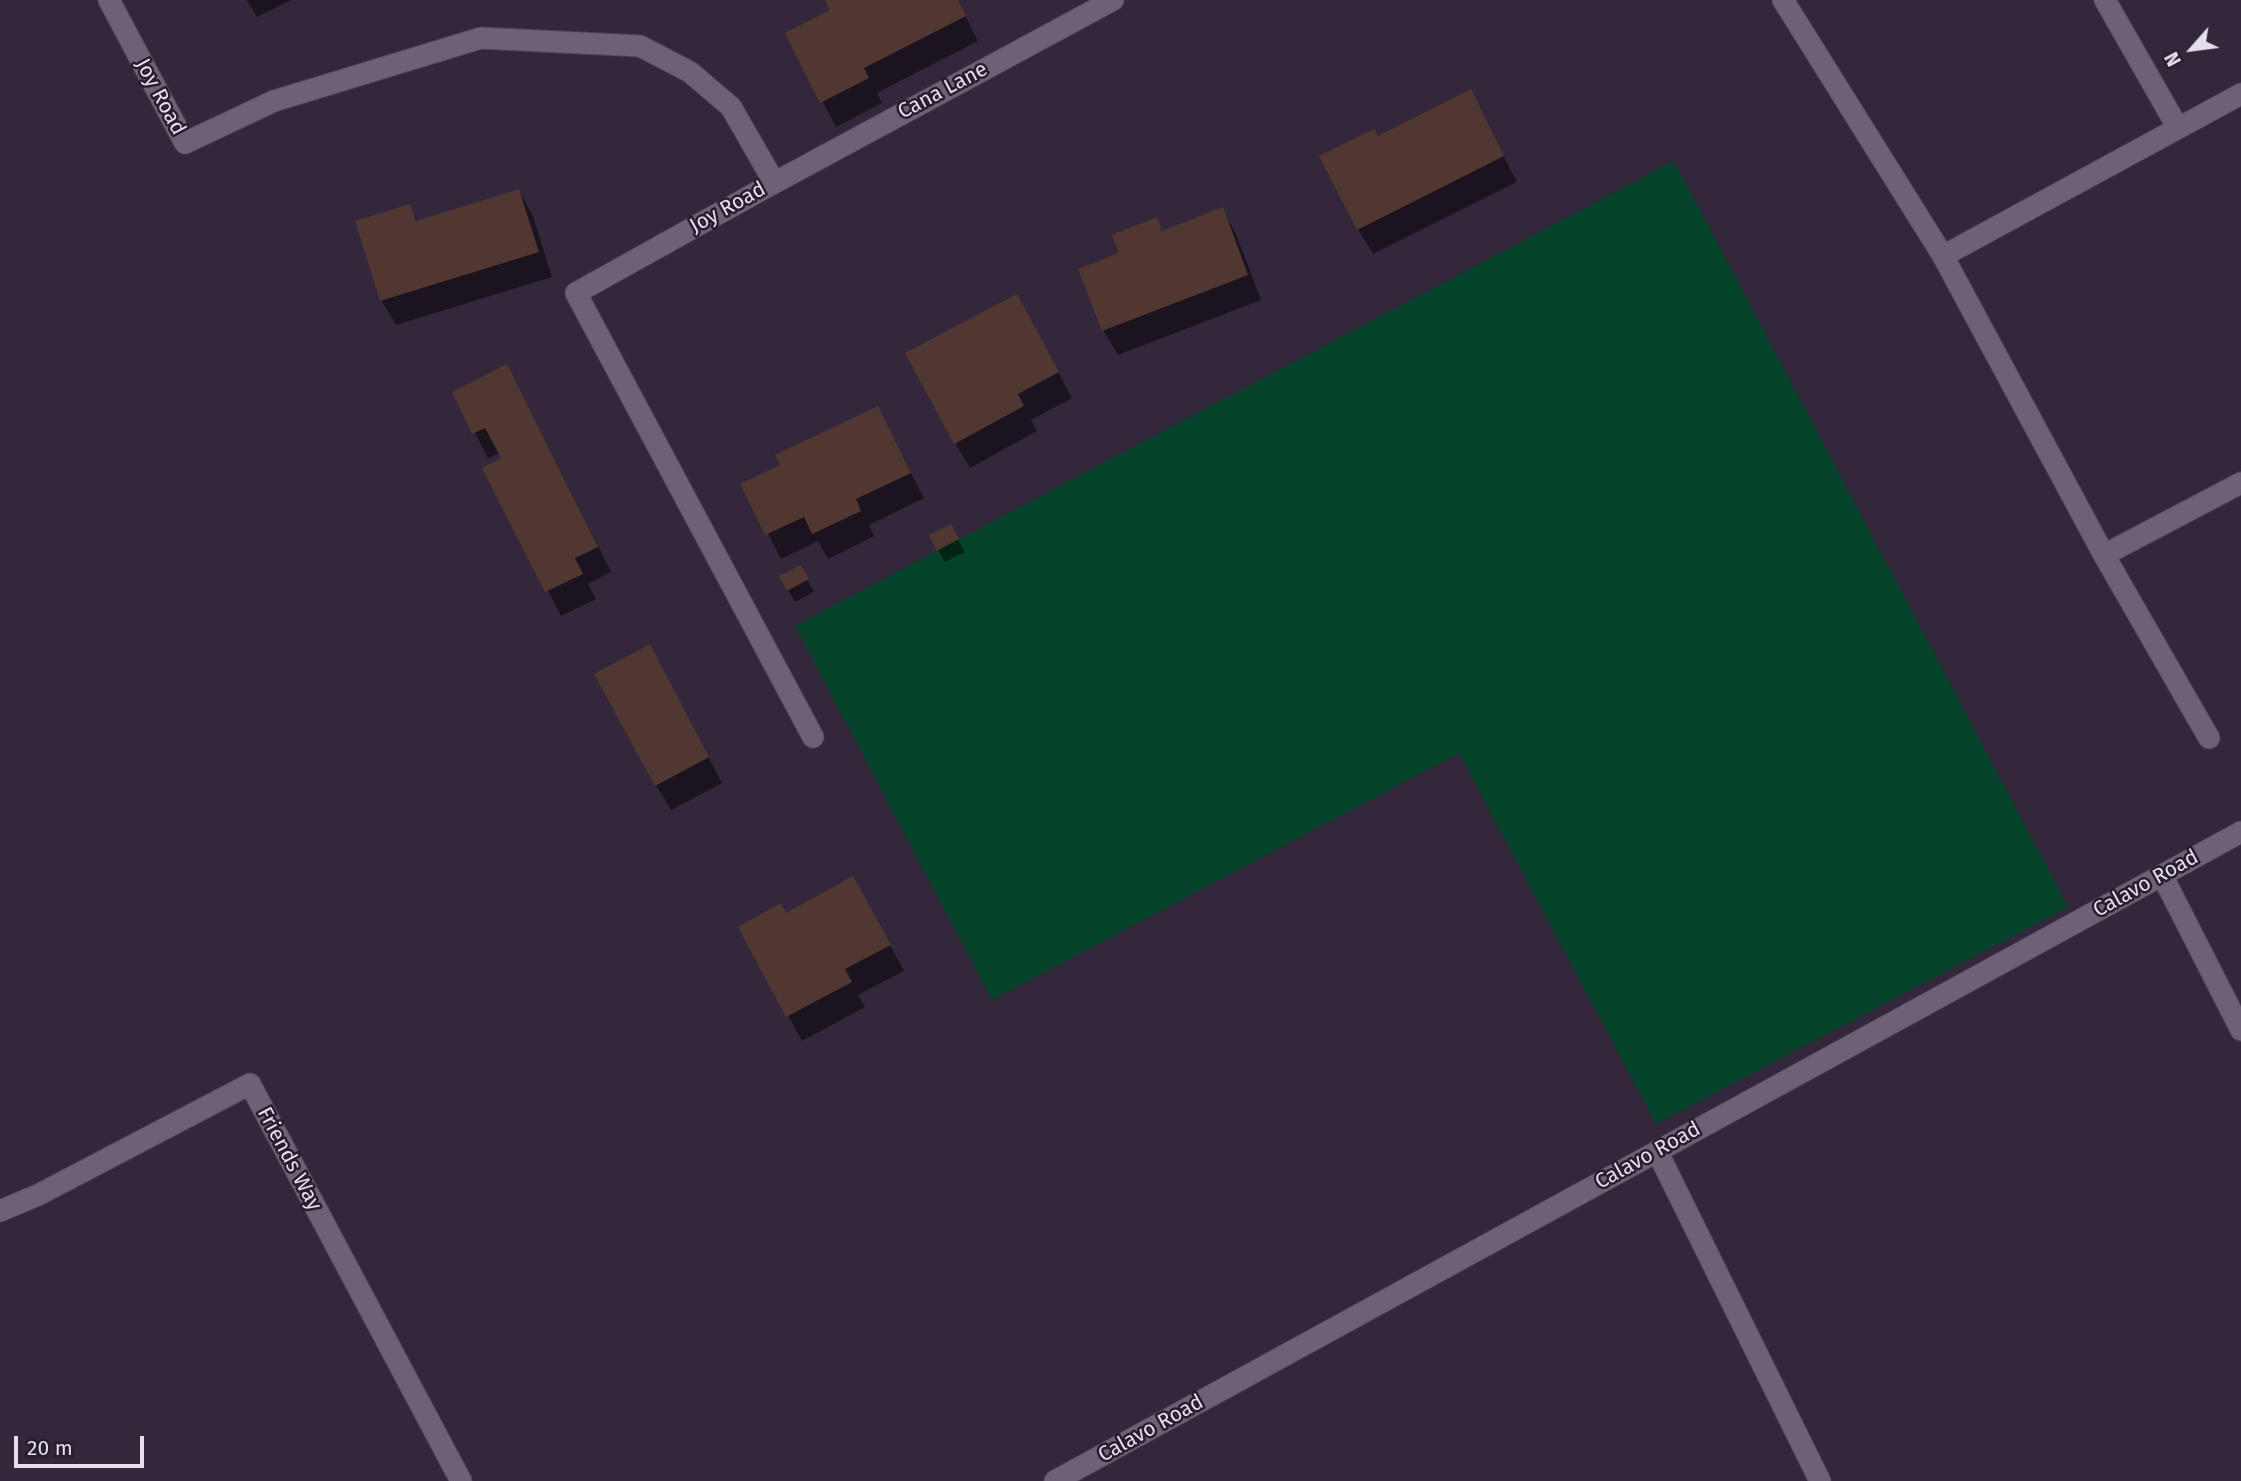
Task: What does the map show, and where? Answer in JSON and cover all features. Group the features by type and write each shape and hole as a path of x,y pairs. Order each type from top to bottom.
{"street":[{"name":"Joy Road","path":"109,0 185,143 274,102 481,38 640,46 690,72 731,107 774,183 576,293 813,737"},
{"name":"Cana Lane","path":"774,183 1113,0"},
{"path":"1783,0 1943,256 2104,555 2208,738"},
{"path":"2105,0 2178,128"},
{"path":"1943,256 2241,94"},
{"path":"2104,555 2241,484"},
{"name":"Calavo Road","path":"1055,1481 2241,832"},
{"path":"2162,875 2241,1030"},
{"name":"Friends Way","path":"0,1211 38,1195 250,1084 461,1481"},
{"path":"1657,1151 1820,1481"}],"green space":[{"path":"1674,161 2068,907 1656,1124 1459,753 992,1000 795,626"}],"building":[{"path":"825,0 958,0 966,16 864,68 869,78 820,103 785,33 830,10"},
{"path":"1471,89 1504,156 1357,230 1319,156 1374,129 1378,136"},
{"path":"519,189 539,252 380,301 355,221 410,204 416,221"},
{"path":"1223,207 1248,275 1102,331 1078,269 1119,253 1112,235 1157,217 1162,231"},
{"path":"1017,294 1059,372 1018,394 1024,406 954,444 905,353"},
{"path":"507,364 598,547 575,558 583,574 545,592 482,468 501,458 485,428 472,434 452,392"},
{"path":"878,406 911,473 856,499 861,511 812,534 804,517 765,535 740,484 780,465 775,455"},
{"path":"951,524 959,539 937,551 929,535"},
{"path":"801,565 809,579 787,591 779,576"},
{"path":"650,644 709,757 655,786 594,674"},
{"path":"853,876 891,945 845,969 852,982 786,1017 738,927 781,903 786,913"}]}
